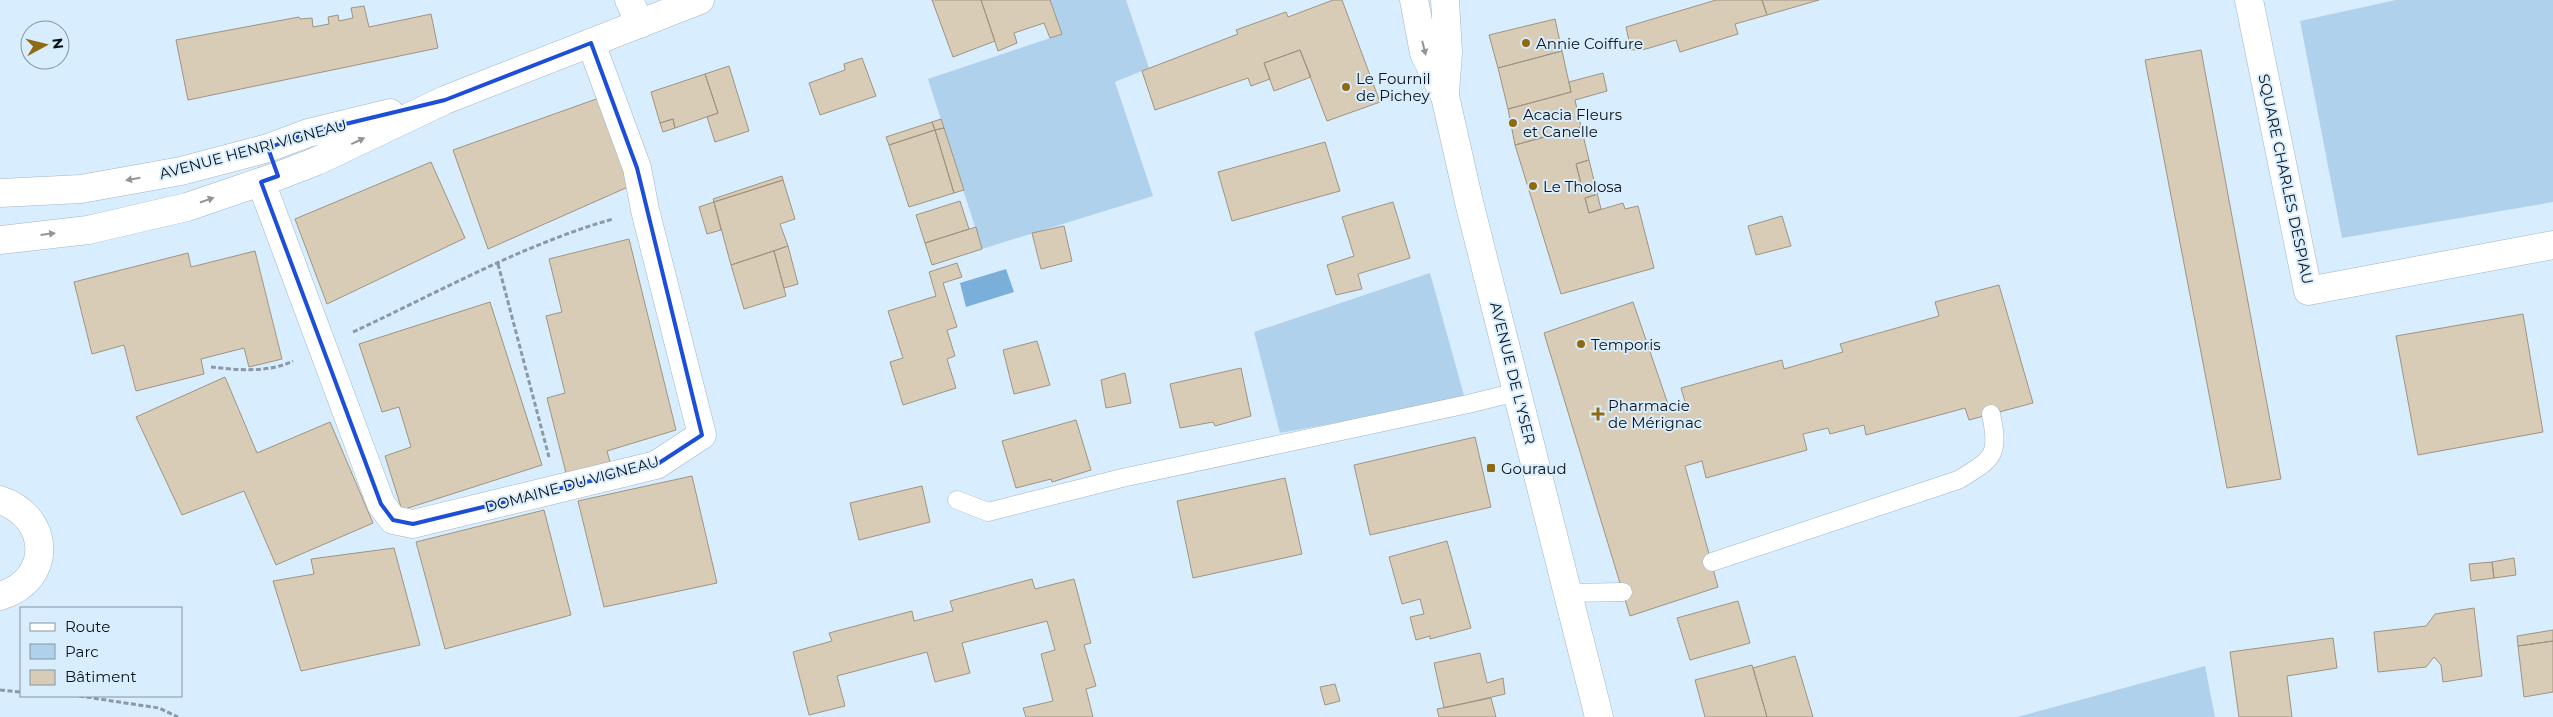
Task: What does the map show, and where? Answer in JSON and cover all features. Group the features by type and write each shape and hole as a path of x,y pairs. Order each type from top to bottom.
{"street":[{"name":"AVENUE HENRI VIGNEAU","path":"0,240 97,228 188,207 317,161 445,100 591,43 634,12 700,0"},
{"name":"AVENUE DE L'YSER","path":"1414,0 1424,53 1445,96 1469,202 1600,714"},
{"name":"AVENUE DE L'YSER","path":"1444,0 1448,52 1445,96"},
{"name":"SQUARE CHARLES DESPIAU","path":"2249,0 2308,291 2553,245"},
{"name":"DOMAINE DU VIGNEAU","path":"268,148 269,179 322,346 381,504 393,520 413,524 656,465 702,435 645,210 637,168 591,43"},
{"name":"AVENUE HENRI VIGNEAU","path":"0,193 81,189 181,171 268,148 308,133 445,100"},
{"path":"0,500 16,506 29,517 37,531 40,548 37,564 29,579 16,590 0,596"}],"lane":[{"path":"957,500 988,512 1122,478 1517,392"},
{"path":"1712,562 1958,480 1978,468 1994,453 1996,440 1991,414"},
{"path":"1569,593 1623,592"}],"path":[{"path":"211,366 239,371 284,366 322,346 498,264 586,227 645,210"},
{"path":"498,264 557,489"},
{"path":"0,690 20,692"},
{"path":"86,697 159,708 178,717"}],"highlighted area":[{"path":"591,43 637,168 702,435 656,465 413,524 393,520 381,504 261,182 278,176 268,148 308,133 445,100"}],"green space":[{"path":"1050,0 1126,0 1149,68 1115,82 1153,196 982,249 928,79 1062,34"},
{"path":"2396,0 2553,0 2553,202 2342,238 2300,21"},
{"path":"1430,273 1465,399 1280,433 1254,332"},
{"path":"2205,666 2215,717 2017,717"}],"shaded area":[{"path":"1006,269 1014,292 966,307 960,283"}],"building":[{"path":"932,0 981,0 995,41 953,57"},
{"path":"981,0 1050,0 1062,34 1050,38 1044,23 1014,33 1017,43 998,51"},
{"path":"1333,0 1342,0 1380,102 1327,121 1300,50 1264,63 1270,79 1251,86 1248,78 1155,110 1142,71 1238,34 1236,30 1286,12 1288,17"},
{"path":"1716,0 1762,0 1767,15 1735,24 1738,34 1680,52 1676,40 1646,49 1631,50 1626,27"},
{"path":"1762,0 1819,0 1767,15"},
{"path":"364,6 369,27 431,14 438,48 188,100 176,40 299,17 300,19 312,18 313,27 329,24 328,17 338,15 339,21 353,18 351,8"},
{"name":"Annie Coiffure","path":"1555,19 1562,51 1498,68 1489,35"},
{"path":"1300,50 1311,77 1274,91 1264,63"},
{"path":"2201,50 2281,479 2227,488 2145,60"},
{"path":"1562,51 1571,92 1508,109 1498,68"},
{"path":"862,58 876,96 820,115 809,83 845,70 844,64"},
{"path":"729,66 749,131 715,142 707,117 718,113 705,74"},
{"path":"1603,73 1607,91 1575,100 1581,127 1515,145 1508,109 1571,92 1569,82"},
{"path":"705,74 718,113 675,128 673,119 660,123 651,92"},
{"path":"602,97 628,187 488,249 453,150"},
{"path":"673,119 675,128 663,132 660,123"},
{"path":"941,119 944,128 935,130 932,122"},
{"path":"932,122 935,130 889,145 886,137"},
{"path":"1581,127 1589,160 1576,164 1582,187 1593,183 1595,195 1585,198 1589,213 1623,203 1625,209 1638,206 1654,268 1561,294 1515,145"},
{"path":"944,128 964,190 954,193 935,130"},
{"path":"935,130 954,193 909,207 889,145"},
{"path":"1325,142 1340,191 1232,221 1218,172"},
{"path":"1589,160 1601,209 1589,213 1585,198 1595,195 1593,183 1582,187 1576,164"},
{"path":"431,162 465,238 327,304 295,219"},
{"path":"782,176 783,180 714,202 713,199"},
{"path":"783,180 795,219 780,224 788,246 731,265 714,202"},
{"path":"960,201 969,229 925,243 916,215"},
{"path":"714,202 721,230 707,234 699,207"},
{"path":"1393,202 1410,258 1358,274 1362,289 1336,295 1327,265 1354,256 1342,217"},
{"path":"1782,216 1791,246 1756,255 1748,226"},
{"path":"1064,226 1072,261 1041,269 1032,233"},
{"path":"976,227 982,249 932,265 925,243"},
{"path":"629,239 676,430 607,451 610,462 566,473 547,398 565,393 546,316 562,312 549,259"},
{"path":"788,246 798,284 784,288 774,251"},
{"path":"255,251 282,359 249,367 244,348 201,359 204,374 136,391 124,345 92,354 74,282 188,253 191,267"},
{"path":"774,251 786,296 744,309 731,265"},
{"path":"957,263 962,277 943,283 957,327 947,330 955,356 947,359 956,388 903,405 890,362 903,358 888,311 936,296 929,272"},
{"path":"1999,285 2033,403 1969,420 1965,408 1866,435 1864,425 1830,434 1828,428 1803,434 1807,450 1706,478 1702,461 1685,466 1718,587 1630,616 1544,333 1633,302 1670,410 1686,405 1681,388 1782,360 1784,369 1843,352 1840,344 1939,316 1935,302"},
{"path":"490,302 542,465 402,510 385,456 411,447 399,407 382,412 359,344"},
{"path":"2523,314 2543,432 2418,455 2396,336"},
{"path":"1037,341 1050,385 1014,394 1003,350"},
{"path":"1241,368 1251,416 1215,426 1213,422 1180,428 1170,384"},
{"path":"1125,373 1131,403 1106,408 1101,380"},
{"path":"225,377 257,453 330,422 373,523 276,565 244,491 182,515 136,417"},
{"path":"1076,420 1091,470 1052,482 1051,479 1016,488 1002,441"},
{"path":"1475,437 1491,507 1370,535 1354,465"},
{"path":"692,476 717,583 604,607 578,501"},
{"path":"1285,478 1302,554 1193,578 1177,501"},
{"path":"922,486 930,522 859,540 850,503"},
{"path":"544,510 571,615 445,649 416,542"},
{"path":"1447,541 1471,628 1430,639 1430,636 1416,640 1410,617 1424,614 1420,599 1402,604 1389,557"},
{"path":"394,548 420,645 301,671 273,581 314,574 311,559"},
{"path":"2514,558 2516,575 2494,578 2492,562"},
{"path":"2492,562 2494,578 2471,581 2469,564"},
{"path":"1032,579 1035,589 1074,579 1091,643 1084,645 1096,686 1086,689 1093,717 1026,717 1023,708 1053,701 1041,654 1055,650 1047,621 962,643 970,673 935,682 927,652 837,676 845,706 809,715 793,652 832,641 829,633 912,611 914,621 953,611 950,601"},
{"path":"1738,601 1750,643 1690,660 1677,618"},
{"path":"2474,608 2482,676 2443,682 2441,665 2434,657 2426,667 2378,672 2374,632 2426,626 2435,614"},
{"path":"2553,630 2553,641 2518,646 2517,636"},
{"path":"2333,638 2337,668 2287,676 2292,717 2239,717 2230,652"},
{"path":"2553,641 2553,692 2524,697 2518,646"},
{"path":"1480,653 1487,683 1503,678 1505,694 1444,708 1434,663"},
{"path":"1795,656 1813,717 1767,717 1753,668"},
{"path":"1752,665 1767,717 1705,717 1695,680"},
{"path":"1335,684 1340,701 1325,705 1320,687"},
{"path":"1491,698 1496,717 1439,717 1437,709"}],"place":[{"name":"Annie Coiffure","path":"1526,43"},
{"name":"Le Fournil de Pichey","path":"1346,87"},
{"name":"Acacia Fleurs et Canelle","path":"1513,123"},
{"name":"Le Tholosa","path":"1533,186"},
{"name":"Temporis","path":"1581,344"},
{"name":"Pharmacie de Mérignac","path":"1598,414"},
{"name":"Gouraud","path":"1491,468"}]}
